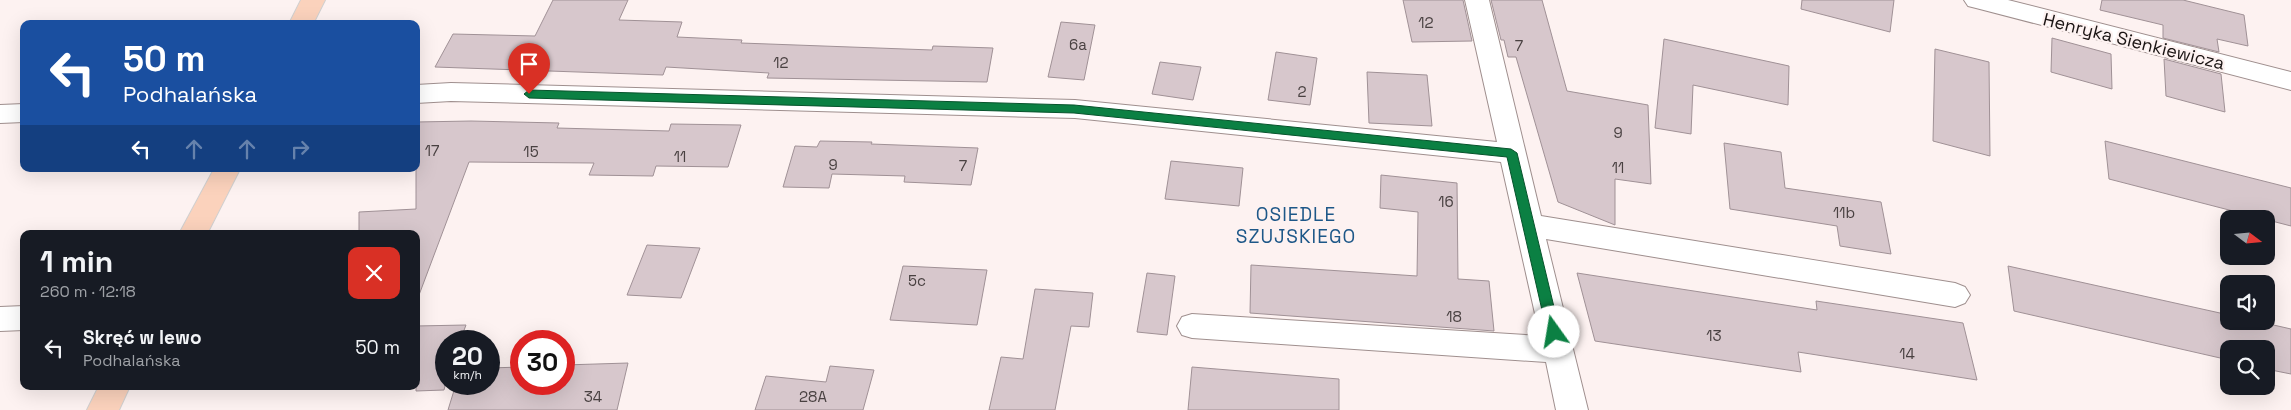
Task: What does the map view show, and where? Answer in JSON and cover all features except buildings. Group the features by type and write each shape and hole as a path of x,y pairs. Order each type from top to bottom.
{"main road":[{"path":"303,20 312,0"},
{"path":"195,230 225,172"},
{"path":"103,410 113,390"}],"street":[{"path":"1477,0 1572,410"},
{"name":"Henryka Sienkiewicza","path":"1976,0 2291,81"},
{"path":"420,94 451,92 1074,109 1511,153"},
{"path":"0,114 20,113"},
{"path":"1528,225 1956,295"},
{"path":"0,320 20,318"},
{"path":"1192,326 1558,350"}],"district":[{"name":"OSIEDLE SZUJSKIEGO","path":"1296,225"}],"route":[{"path":"529,94 1074,109 1511,153 1554,332"}]}
